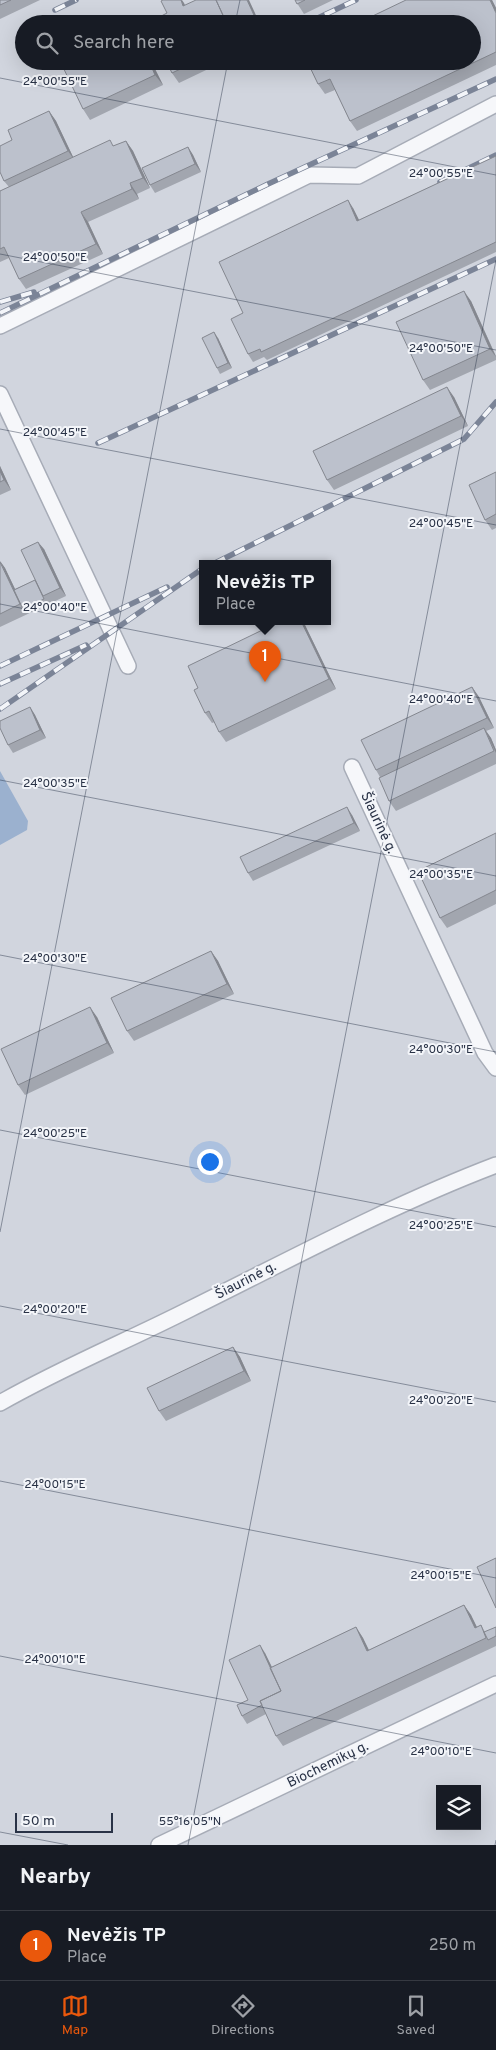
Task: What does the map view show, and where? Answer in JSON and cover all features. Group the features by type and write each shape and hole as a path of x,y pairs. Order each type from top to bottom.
{"street":[{"path":"0,326 309,175 358,176 496,104"},
{"path":"0,394 128,666"},
{"name":"Šiaurinė g.","path":"352,767 484,1053 496,1068"},
{"name":"Šiaurinė g.","path":"0,1403 88,1357 129,1340 318,1246 464,1177 496,1165"},
{"name":"Biochemikų g.","path":"159,1845 496,1684"}],"shaded area":[{"path":"0,0 496,0 496,1845 0,1845"}],"water":[{"path":"0,771 28,821 27,830 0,845"}],"building":[{"path":"0,0 11,0 0,5"},
{"path":"181,0 183,6 196,0 216,0 223,15 163,15 167,13 161,1"},
{"path":"216,0 247,0 254,15 223,15"},
{"path":"295,0 305,0 297,4"},
{"path":"406,0 490,0 496,13 496,52 481,59 481,15 375,15"},
{"path":"64,70 153,70 155,75 83,109"},
{"path":"311,70 458,70 350,121 330,79 318,84"},
{"path":"49,111 68,151 4,181 0,172 0,146 12,140 8,130"},
{"path":"110,140 113,146 126,141 143,178 130,183 132,189 81,212 96,244 19,279 4,247 0,249 0,191"},
{"path":"188,147 195,164 150,185 142,168"},
{"path":"496,156 496,242 261,352 260,349 248,354 231,319 243,313 219,262 348,200 357,221"},
{"path":"464,291 490,349 423,380 396,322"},
{"path":"214,332 228,363 217,368 202,338"},
{"path":"447,387 461,416 327,480 313,451"},
{"path":"0,471 4,480 0,482"},
{"path":"496,472 496,514 485,520 469,485"},
{"path":"38,542 60,588 43,596 21,550"},
{"path":"0,562 20,604 0,614"},
{"path":"35,580 44,599 23,609 14,590"},
{"path":"273,625 303,625 329,679 219,732 209,711 205,713 194,690 198,688 188,666"},
{"path":"472,687 487,718 376,770 361,740"},
{"path":"30,707 40,730 8,745 0,728 0,721"},
{"path":"484,728 494,751 389,801 379,778"},
{"path":"347,807 354,823 248,873 240,857"},
{"path":"496,833 496,890 440,918 418,871"},
{"path":"211,951 227,984 127,1031 111,998"},
{"path":"90,1007 107,1043 18,1085 1,1049"},
{"path":"233,1347 244,1371 159,1411 147,1388"},
{"path":"496,1558 496,1608 477,1567"},
{"path":"464,1605 475,1628 481,1625 486,1638 276,1736 260,1701 281,1691 270,1668 356,1627 367,1651"},
{"path":"496,1627 496,1636 488,1640 484,1632"},
{"path":"260,1645 281,1691 260,1701 262,1705 242,1716 237,1705 248,1700 229,1660"}],"railway":[{"path":"55,10 76,0"},
{"path":"324,15 356,0"},
{"path":"0,313 268,184 496,79"},
{"path":"440,182 496,155"},
{"path":"98,443 496,259"},
{"path":"0,302 34,292"},
{"path":"221,560 464,439 496,402"},
{"path":"0,709 199,571"},
{"path":"0,666 167,587"},
{"path":"0,684 86,645"}],"place":[{"name":"Nevėžis TP","path":"265,682"}]}
